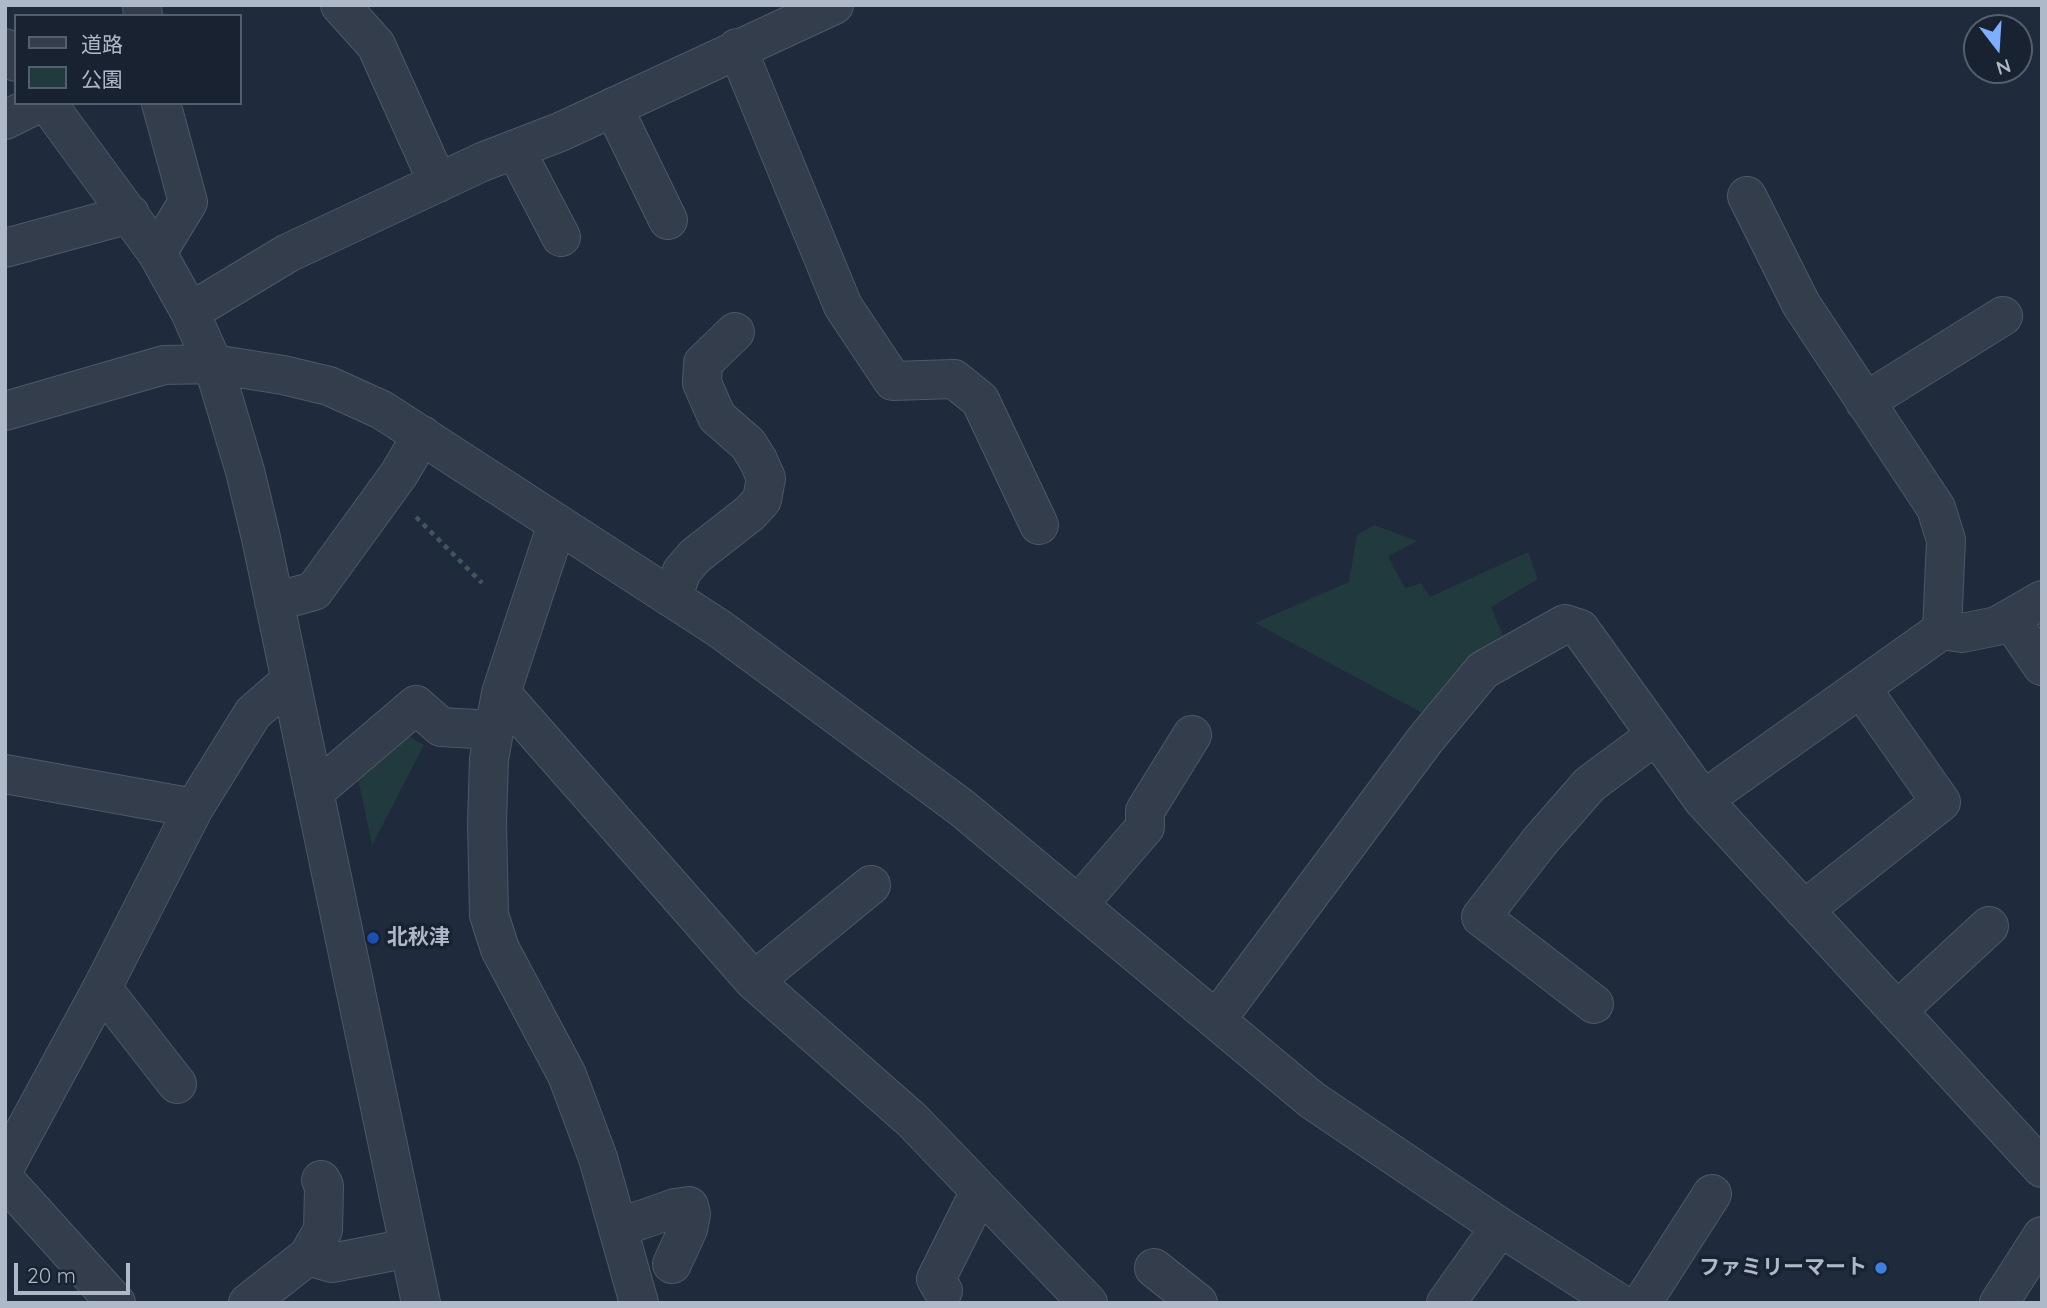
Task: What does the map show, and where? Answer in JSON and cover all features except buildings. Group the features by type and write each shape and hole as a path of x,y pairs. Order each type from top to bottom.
{"street":[{"path":"340,5 376,45 438,183"},
{"path":"190,312 288,253 438,183 560,132 814,9"},
{"path":"737,48 843,306 893,381 954,379 980,400 1039,525"},
{"path":"5,120 35,105"},
{"path":"48,105 157,253 190,312 213,364 245,471 421,1303"},
{"path":"157,253 188,202 162,105"},
{"path":"613,107 668,220"},
{"path":"515,149 561,237"},
{"path":"1747,197 1801,304 1936,508 1945,540 1942,630"},
{"path":"5,248 130,214"},
{"path":"1865,402 2003,316"},
{"path":"672,598 682,571 695,556 750,513 762,500 765,478 758,460 748,444 716,417 702,383 703,363 735,332"},
{"path":"5,411 164,365 213,364 283,375 329,386 382,410 720,629 962,808 1312,1100 1500,1227 1619,1303"},
{"path":"274,602 314,591 388,489 422,435"},
{"path":"557,524 501,693 493,730 489,759 487,822 489,915 500,949 567,1075 598,1158 639,1303"},
{"path":"1703,800 1942,630 1962,633 1997,626 2042,600"},
{"path":"2010,619 2042,666"},
{"path":"1217,1019 1424,740 1483,670 1565,624 1580,629 1703,800 2042,1168"},
{"path":"5,1167 102,988 194,808 253,713 291,680"},
{"path":"1804,910 1941,802 1861,688"},
{"path":"501,693 754,981 912,1121 1088,1303"},
{"path":"314,792 416,705 441,727 493,730"},
{"path":"1079,905 1145,827 1145,811 1192,735"},
{"path":"1594,1004 1481,918 1540,841 1590,784 1656,735"},
{"path":"5,774 194,808"},
{"path":"754,981 871,885"},
{"path":"1897,1012 1989,926"},
{"path":"102,988 177,1084"},
{"path":"5,1180 116,1303"},
{"path":"248,1303 308,1256 323,1230 324,1186 321,1180"},
{"path":"943,1291 936,1279 980,1191"},
{"path":"1642,1303 1712,1194"},
{"path":"618,1228 675,1208 689,1206 691,1214 688,1229 672,1264"},
{"path":"1446,1303 1500,1227"},
{"path":"1999,1303 2042,1236"},
{"path":"308,1256 332,1263 409,1248"},
{"path":"1154,1268 1198,1303"}],"path":[{"path":"388,489 482,583"}],"green space":[{"path":"1374,525 1417,541 1388,556 1405,588 1421,583 1430,597 1528,552 1538,579 1491,607 1504,638 1428,716 1255,623 1349,582 1357,535"},
{"path":"403,733 424,745 372,845 357,774"}],"place":[{"name":"北秋津","path":"373,938"},
{"name":"ファミリーマート","path":"1881,1268"}]}
